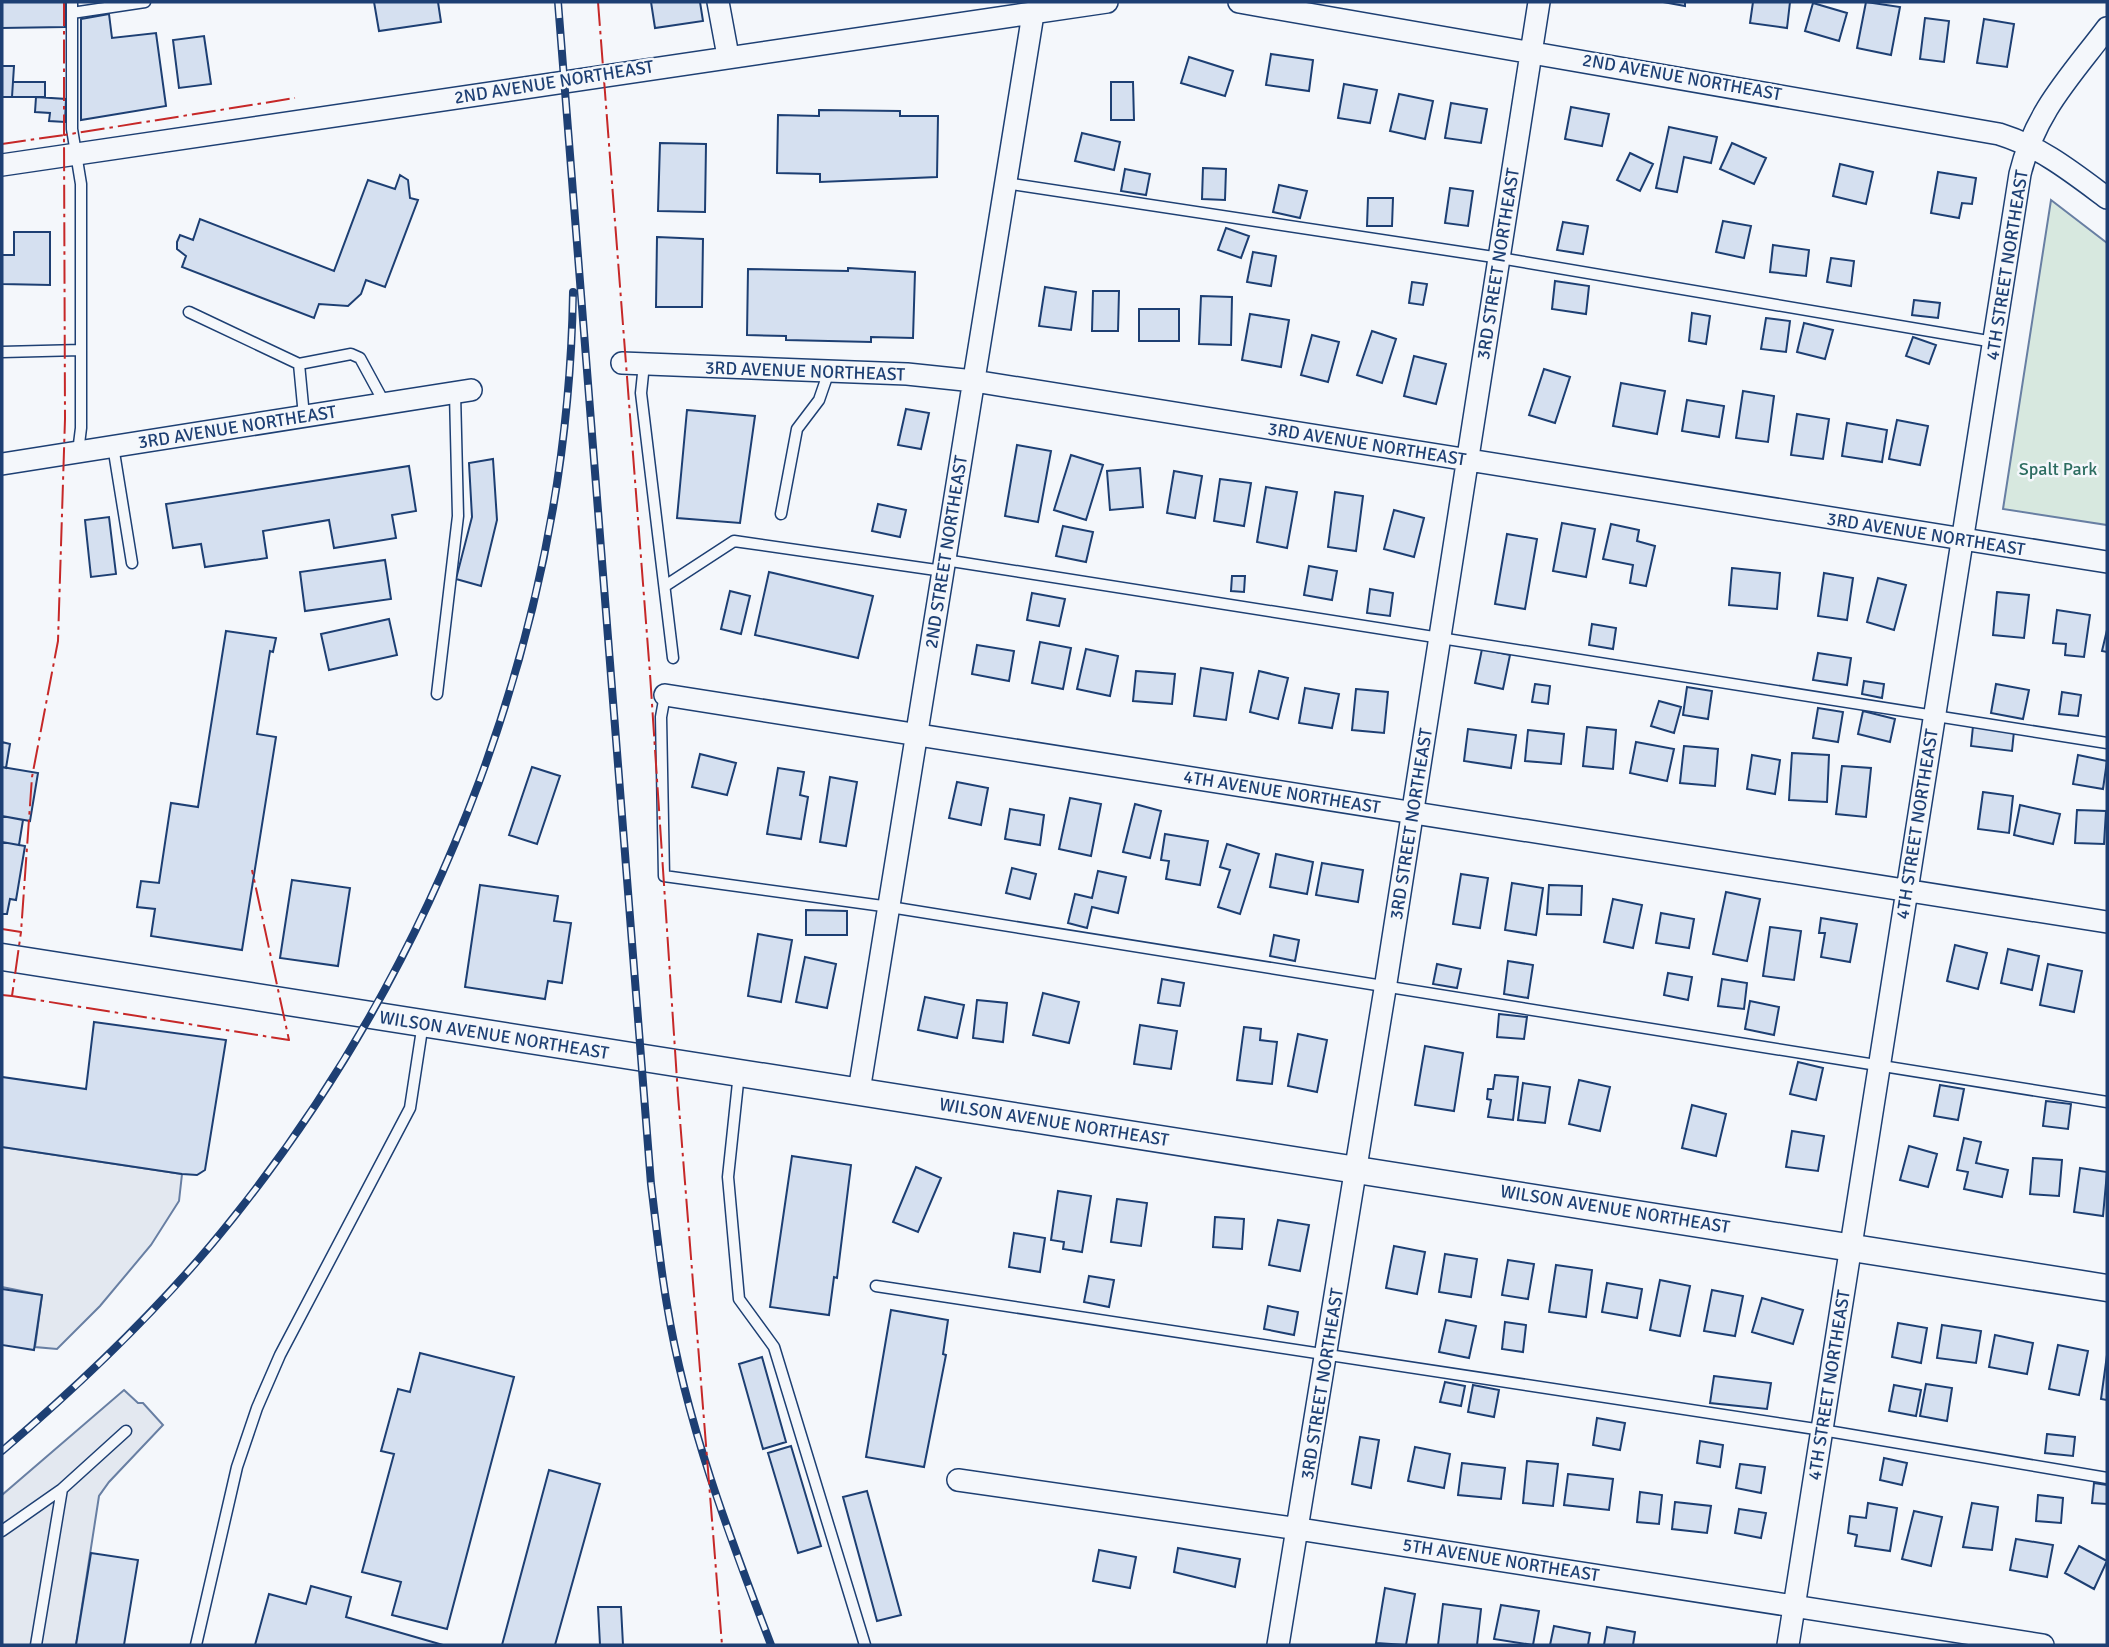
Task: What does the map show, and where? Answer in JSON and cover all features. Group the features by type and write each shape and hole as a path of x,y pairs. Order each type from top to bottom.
{"street":[{"path":"718,2 729,56"},
{"name":"2ND AVENUE NORTHEAST","path":"2,165 1107,2"},
{"name":"2ND AVENUE NORTHEAST","path":"1239,2 1531,50 1999,134 2028,143 2055,159 2107,198"},
{"name":"3RD STREET NORTHEAST","path":"1278,1645 1357,1170 1539,2"},
{"name":"2ND STREET NORTHEAST","path":"859,1091 1033,14"},
{"name":"4TH STREET NORTHEAST","path":"1788,1645 1933,716 2028,143 2041,115 2107,28"},
{"name":"3RD AVENUE NORTHEAST","path":"622,363 829,371 974,381 2107,562"},
{"name":"3RD AVENUE NORTHEAST","path":"2,464 463,391"},
{"name":"4TH AVENUE NORTHEAST","path":"664,695 2107,922"},
{"name":"WILSON AVENUE NORTHEAST","path":"2,957 1851,1245 2107,1288"},
{"name":"5TH AVENUE NORTHEAST","path":"958,1480 1794,1604 2043,1645"}],"lane":[{"path":"78,452 81,184 72,129 72,7 145,2"},
{"path":"1005,183 1500,258 1994,342"},
{"path":"189,312 299,364 351,354 360,358 385,404"},
{"path":"2,352 81,350"},
{"path":"299,364 304,416"},
{"path":"644,364 641,393 673,658"},
{"path":"781,514 797,429 819,400 829,371"},
{"path":"438,694 458,516 463,391"},
{"path":"113,446 132,563"},
{"path":"665,586 734,541 944,565 1440,637 2107,743"},
{"path":"664,695 661,717 664,876 890,907 1385,989 1880,1064 2107,1102"},
{"path":"196,1645 237,1467 257,1408 280,1355 410,1108 423,1023"},
{"path":"739,1073 728,1177 739,1298 774,1347 865,1645"},
{"path":"876,1286 1822,1430 2107,1478"},
{"path":"2,1531 62,1489 126,1431"},
{"path":"36,1645 62,1489"}],"green space":[{"name":"Spalt Park","path":"2051,200 2107,243 2107,525 2003,509"}],"shaded area":[{"path":"2,1147 182,1174 179,1201 151,1245 100,1306 57,1349 35,1347 42,1295 2,1287"},
{"path":"124,1390 138,1403 143,1403 163,1425 99,1496 76,1645 2,1645 2,1495"}],"building":[{"path":"2,2 65,2 65,27 2,28"},
{"path":"374,2 438,2 441,22 379,31"},
{"path":"651,2 700,2 703,21 655,28"},
{"path":"1663,2 1685,2 1685,6"},
{"path":"1753,2 1790,2 1787,28 1750,23"},
{"path":"1866,2 1900,7 1891,55 1857,48"},
{"path":"1813,3 1847,13 1839,41 1805,31"},
{"path":"109,14 112,38 156,33 166,106 81,120 81,19"},
{"path":"1925,18 1949,21 1944,62 1920,59"},
{"path":"1984,19 2014,24 2007,67 1977,63"},
{"path":"204,36 211,84 179,88 173,40"},
{"path":"1271,54 1313,60 1309,91 1266,85"},
{"path":"1189,57 1233,71 1225,96 1181,83"},
{"path":"2,66 14,66 13,82 45,82 45,97 2,97"},
{"path":"2,66 14,66 12,97 2,97"},
{"path":"1111,82 1133,82 1134,120 1111,120"},
{"path":"1344,84 1377,90 1370,123 1338,118"},
{"path":"1399,94 1433,101 1425,139 1390,131"},
{"path":"36,97 66,99 65,122 49,121 50,113 35,112"},
{"path":"1451,103 1487,109 1481,143 1445,138"},
{"path":"1571,107 1609,114 1602,146 1565,139"},
{"path":"819,110 900,111 900,116 938,116 937,177 820,182 820,174 777,173 778,115 819,116"},
{"path":"1669,127 1717,137 1711,163 1684,157 1677,192 1656,188"},
{"path":"1082,133 1120,142 1114,170 1075,161"},
{"path":"660,143 706,144 705,212 658,211"},
{"path":"1732,143 1766,158 1754,184 1720,169"},
{"path":"1630,153 1653,164 1640,191 1617,180"},
{"path":"1840,164 1873,172 1866,204 1833,196"},
{"path":"1203,168 1226,169 1225,200 1202,199"},
{"path":"1125,169 1150,174 1146,195 1121,191"},
{"path":"1938,172 1976,178 1972,204 1962,203 1959,218 1931,213"},
{"path":"400,175 408,180 410,198 418,200 385,287 366,280 361,294 348,306 319,304 314,318 182,267 186,256 177,249 177,242 180,235 193,240 200,219 334,271 368,180 395,189"},
{"path":"1279,185 1307,191 1300,218 1273,212"},
{"path":"1450,188 1473,191 1468,226 1445,223"},
{"path":"1368,198 1393,198 1392,226 1367,226"},
{"path":"1723,221 1751,226 1744,258 1716,252"},
{"path":"1563,222 1588,226 1583,254 1557,250"},
{"path":"1226,228 1249,236 1241,258 1218,250"},
{"path":"14,232 50,232 50,285 2,284 2,255 14,255"},
{"path":"657,237 703,239 702,307 656,307"},
{"path":"1773,245 1809,250 1806,276 1770,272"},
{"path":"1253,252 1276,256 1271,286 1247,282"},
{"path":"1831,258 1854,261 1851,286 1827,282"},
{"path":"848,268 915,272 913,338 871,337 871,342 786,340 786,336 747,335 748,269 848,271"},
{"path":"1555,281 1589,286 1586,314 1552,309"},
{"path":"1412,282 1427,284 1423,305 1409,303"},
{"path":"1045,287 1076,292 1071,330 1039,326"},
{"path":"1093,291 1119,291 1118,331 1092,331"},
{"path":"1201,296 1232,297 1231,345 1199,344"},
{"path":"1914,300 1940,303 1938,318 1912,315"},
{"path":"1139,309 1179,309 1179,341 1139,341"},
{"path":"1692,313 1710,316 1706,344 1689,341"},
{"path":"1250,314 1289,320 1281,367 1242,360"},
{"path":"1766,318 1790,321 1786,352 1761,349"},
{"path":"1804,323 1833,330 1825,359 1797,352"},
{"path":"1372,331 1396,339 1382,383 1357,375"},
{"path":"1312,335 1339,342 1328,382 1301,375"},
{"path":"1913,337 1936,345 1929,364 1906,356"},
{"path":"1414,356 1446,364 1436,404 1404,396"},
{"path":"1544,369 1570,377 1555,423 1529,415"},
{"path":"1621,383 1665,391 1657,434 1613,426"},
{"path":"1743,391 1774,396 1768,442 1736,438"},
{"path":"1687,400 1724,406 1719,437 1682,431"},
{"path":"906,409 929,413 921,449 898,445"},
{"path":"687,410 755,416 740,523 677,518"},
{"path":"1797,414 1829,419 1823,459 1791,455"},
{"path":"1897,420 1928,426 1920,465 1889,459"},
{"path":"1847,423 1887,430 1882,462 1842,456"},
{"path":"1017,445 1051,451 1038,522 1005,516"},
{"path":"1071,455 1103,465 1086,520 1054,510"},
{"path":"493,459 497,520 481,586 456,579 472,517 469,463"},
{"path":"409,466 416,511 392,515 396,538 334,548 329,520 263,531 267,558 205,567 201,544 173,548 166,504"},
{"path":"1140,468 1143,507 1110,510 1107,471"},
{"path":"1174,471 1202,476 1195,518 1167,513"},
{"path":"1220,479 1251,483 1244,526 1214,521"},
{"path":"1266,487 1297,492 1287,548 1257,542"},
{"path":"1335,492 1363,496 1356,551 1328,547"},
{"path":"878,504 906,510 900,537 872,531"},
{"path":"1394,510 1424,518 1414,557 1384,549"},
{"path":"109,517 116,574 91,577 85,520"},
{"path":"1562,523 1595,529 1586,577 1553,571"},
{"path":"1611,524 1639,530 1637,541 1655,546 1646,586 1630,583 1633,565 1603,559"},
{"path":"1063,526 1093,532 1086,562 1056,556"},
{"path":"1507,534 1537,539 1525,609 1495,604"},
{"path":"385,560 391,599 305,611 300,572"},
{"path":"1309,566 1337,571 1332,600 1304,595"},
{"path":"1732,568 1780,573 1777,609 1729,605"},
{"path":"769,572 873,596 858,658 755,635"},
{"path":"1824,573 1853,578 1847,620 1818,616"},
{"path":"1232,576 1245,576 1244,592 1231,591"},
{"path":"1878,578 1906,585 1894,630 1867,622"},
{"path":"1370,589 1393,593 1390,616 1367,613"},
{"path":"730,591 750,596 741,634 721,629"},
{"path":"1997,592 2029,595 2024,638 1993,635"},
{"path":"1032,593 1065,599 1059,626 1027,620"},
{"path":"2057,610 2090,615 2084,657 2065,655 2066,644 2053,643"},
{"path":"389,619 397,655 329,670 321,634"},
{"path":"1592,624 1616,628 1613,649 1589,645"},
{"path":"2107,630 2107,652 2102,651"},
{"path":"226,631 276,638 273,652 270,651 257,734 276,737 242,950 151,936 155,909 137,907 141,881 159,883 171,803 198,807"},
{"path":"1040,642 1071,648 1063,689 1032,683"},
{"path":"977,645 1014,651 1009,681 972,674"},
{"path":"1086,649 1118,656 1110,696 1077,689"},
{"path":"1482,649 1510,655 1503,689 1475,683"},
{"path":"1818,653 1851,658 1847,685 1813,680"},
{"path":"1201,668 1233,673 1226,720 1194,716"},
{"path":"1136,671 1175,674 1172,704 1133,701"},
{"path":"1259,671 1288,678 1278,719 1250,712"},
{"path":"1864,681 1884,684 1882,698 1862,694"},
{"path":"1535,684 1550,686 1548,704 1532,702"},
{"path":"1996,684 2029,690 2023,719 1991,713"},
{"path":"1687,687 1712,691 1708,719 1683,715"},
{"path":"1305,688 1339,694 1332,728 1299,723"},
{"path":"1356,689 1388,692 1384,733 1352,730"},
{"path":"2062,692 2081,695 2078,716 2059,714"},
{"path":"1659,701 1681,707 1674,733 1651,726"},
{"path":"1818,708 1843,712 1838,742 1813,738"},
{"path":"1863,711 1895,719 1890,742 1858,734"},
{"path":"1973,726 2014,731 2012,751 1971,746"},
{"path":"1587,727 1616,730 1613,769 1583,766"},
{"path":"1468,729 1516,735 1511,768 1464,761"},
{"path":"1528,730 1564,734 1561,764 1525,761"},
{"path":"2,742 10,744 6,768 2,767"},
{"path":"1636,742 1674,749 1667,781 1630,773"},
{"path":"1684,746 1718,749 1715,786 1680,783"},
{"path":"1792,753 1829,755 1827,802 1789,800"},
{"path":"700,754 736,763 727,795 692,787"},
{"path":"1752,755 1780,760 1775,794 1747,789"},
{"path":"2078,755 2107,761 2103,789 2073,784"},
{"path":"1842,766 1871,768 1866,817 1836,814"},
{"path":"2,767 38,773 30,821 2,816"},
{"path":"532,767 560,776 537,844 509,835"},
{"path":"778,768 804,772 800,795 808,797 801,839 767,834"},
{"path":"830,777 857,782 846,846 820,842"},
{"path":"957,782 988,788 981,825 949,818"},
{"path":"1983,792 2013,796 2009,833 1978,829"},
{"path":"1070,798 1101,804 1091,856 1059,849"},
{"path":"1135,804 1161,811 1150,858 1123,852"},
{"path":"2020,805 2060,814 2053,844 2014,835"},
{"path":"1010,809 1044,815 1040,845 1005,839"},
{"path":"2077,810 2106,811 2104,844 2075,843"},
{"path":"2,816 23,820 19,845 2,842"},
{"path":"1165,834 1208,841 1200,885 1166,879 1169,861 1161,860"},
{"path":"2,842 25,846 16,900 10,899 7,914 2,914"},
{"path":"1227,844 1259,854 1240,914 1218,907 1230,870 1220,867"},
{"path":"1276,854 1313,862 1307,894 1270,887"},
{"path":"1322,863 1363,870 1358,902 1316,895"},
{"path":"1012,868 1036,874 1030,899 1006,893"},
{"path":"1098,871 1126,877 1118,913 1092,907 1087,928 1068,923 1075,894 1092,898"},
{"path":"1461,874 1488,878 1480,928 1453,924"},
{"path":"292,880 350,888 338,966 280,958"},
{"path":"1512,883 1543,888 1536,935 1505,930"},
{"path":"480,885 558,896 554,921 571,923 562,983 548,981 545,999 465,987"},
{"path":"1549,885 1582,886 1581,915 1547,914"},
{"path":"1726,892 1760,899 1747,961 1713,954"},
{"path":"1613,899 1642,905 1633,948 1604,942"},
{"path":"806,910 847,911 847,935 806,935"},
{"path":"1661,913 1694,919 1689,948 1656,943"},
{"path":"1821,918 1857,924 1850,962 1821,957 1825,933 1819,933"},
{"path":"1770,927 1801,931 1794,980 1763,976"},
{"path":"758,934 792,940 781,1002 748,996"},
{"path":"1274,935 1299,940 1295,961 1270,956"},
{"path":"1955,945 1987,953 1978,989 1947,981"},
{"path":"2008,949 2039,956 2032,990 2001,983"},
{"path":"805,957 836,964 827,1008 796,1002"},
{"path":"1508,961 1533,965 1528,998 1504,994"},
{"path":"1437,964 1461,969 1457,988 1433,984"},
{"path":"2048,964 2082,971 2074,1012 2040,1005"},
{"path":"1668,973 1692,977 1688,1000 1664,995"},
{"path":"1162,979 1184,983 1180,1006 1158,1003"},
{"path":"1722,979 1747,983 1744,1009 1718,1006"},
{"path":"1043,993 1079,1002 1069,1043 1033,1035"},
{"path":"925,997 964,1005 957,1038 918,1030"},
{"path":"977,1000 1007,1003 1003,1042 973,1038"},
{"path":"1750,1001 1779,1007 1774,1035 1745,1029"},
{"path":"1499,1014 1527,1017 1524,1039 1497,1037"},
{"path":"94,1022 226,1040 205,1170 197,1175 182,1174 2,1147 2,1077 86,1089"},
{"path":"1140,1025 1177,1031 1171,1069 1134,1064"},
{"path":"1244,1027 1261,1029 1260,1040 1277,1042 1272,1084 1237,1080"},
{"path":"1298,1034 1327,1040 1317,1092 1288,1086"},
{"path":"1425,1046 1463,1053 1454,1111 1415,1105"},
{"path":"1798,1062 1823,1068 1816,1100 1790,1094"},
{"path":"1495,1075 1518,1077 1513,1120 1488,1117 1491,1100 1487,1099 1488,1089 1493,1089"},
{"path":"1579,1080 1610,1087 1600,1131 1569,1124"},
{"path":"1523,1083 1550,1087 1545,1123 1518,1120"},
{"path":"1940,1085 1964,1089 1958,1120 1934,1116"},
{"path":"2046,1101 2071,1104 2068,1129 2043,1126"},
{"path":"1692,1105 1726,1114 1716,1156 1682,1148"},
{"path":"1792,1131 1824,1136 1818,1171 1786,1167"},
{"path":"1964,1138 1981,1142 1976,1163 2008,1170 2002,1197 1964,1189 1968,1172 1957,1170"},
{"path":"1909,1146 1937,1154 1928,1187 1900,1180"},
{"path":"792,1156 851,1165 837,1278 834,1277 829,1315 770,1307"},
{"path":"2033,1158 2062,1160 2059,1196 2030,1194"},
{"path":"916,1167 941,1178 918,1232 893,1222"},
{"path":"2080,1168 2107,1172 2103,1216 2074,1212"},
{"path":"1058,1191 1091,1196 1082,1252 1063,1249 1064,1242 1051,1240"},
{"path":"1117,1199 1147,1203 1141,1246 1111,1242"},
{"path":"1215,1217 1244,1219 1242,1249 1213,1247"},
{"path":"1278,1220 1309,1225 1300,1271 1269,1265"},
{"path":"1014,1233 1045,1238 1040,1272 1009,1267"},
{"path":"1394,1246 1425,1252 1417,1294 1386,1288"},
{"path":"1445,1254 1477,1259 1471,1297 1439,1292"},
{"path":"1508,1260 1534,1264 1528,1299 1502,1295"},
{"path":"1556,1265 1592,1270 1586,1317 1549,1312"},
{"path":"1089,1276 1114,1280 1109,1307 1084,1302"},
{"path":"1660,1280 1690,1286 1680,1336 1650,1330"},
{"path":"1607,1283 1642,1289 1637,1318 1602,1312"},
{"path":"2,1289 42,1295 34,1350 2,1345"},
{"path":"1712,1290 1743,1296 1735,1336 1704,1331"},
{"path":"1762,1298 1803,1310 1793,1344 1752,1332"},
{"path":"1268,1306 1298,1312 1294,1335 1264,1329"},
{"path":"891,1310 948,1320 943,1354 946,1355 924,1467 866,1457"},
{"path":"1446,1320 1476,1326 1469,1358 1439,1352"},
{"path":"1505,1322 1526,1325 1523,1352 1502,1349"},
{"path":"1898,1323 1927,1328 1921,1363 1892,1357"},
{"path":"1942,1325 1981,1331 1976,1363 1937,1358"},
{"path":"1995,1335 2033,1343 2027,1374 1989,1367"},
{"path":"2058,1345 2088,1351 2079,1395 2049,1389"},
{"path":"420,1353 514,1377 447,1629 392,1615 401,1582 362,1572 394,1454 381,1451 398,1389 410,1392"},
{"path":"2107,1355 2107,1400 2101,1399"},
{"path":"762,1357 786,1442 763,1449 739,1364"},
{"path":"1714,1376 1771,1383 1767,1409 1710,1403"},
{"path":"1445,1382 1465,1386 1461,1406 1440,1402"},
{"path":"1926,1384 1952,1388 1947,1421 1920,1416"},
{"path":"1473,1385 1499,1390 1494,1417 1468,1412"},
{"path":"1894,1385 1921,1390 1916,1416 1889,1411"},
{"path":"1597,1418 1625,1423 1620,1450 1593,1445"},
{"path":"2047,1434 2075,1437 2073,1456 2045,1453"},
{"path":"1360,1437 1379,1440 1371,1488 1352,1484"},
{"path":"1700,1441 1723,1445 1720,1467 1697,1463"},
{"path":"791,1446 821,1546 798,1553 768,1453"},
{"path":"1415,1447 1450,1454 1444,1488 1408,1481"},
{"path":"1884,1458 1907,1463 1902,1485 1880,1480"},
{"path":"1527,1461 1558,1464 1553,1506 1523,1503"},
{"path":"1462,1463 1505,1468 1501,1499 1458,1495"},
{"path":"1740,1464 1765,1467 1761,1493 1736,1488"},
{"path":"549,1470 600,1484 555,1645 502,1645"},
{"path":"1568,1474 1613,1479 1609,1510 1564,1505"},
{"path":"2094,1483 2107,1485 2107,1504 2092,1503"},
{"path":"867,1491 901,1615 877,1621 843,1497"},
{"path":"1640,1492 1662,1495 1659,1524 1637,1522"},
{"path":"2038,1495 2063,1498 2061,1523 2036,1521"},
{"path":"1675,1502 1711,1506 1707,1533 1672,1529"},
{"path":"1868,1503 1897,1508 1890,1551 1855,1546 1857,1535 1848,1533 1850,1516 1866,1518"},
{"path":"1972,1503 1998,1507 1992,1550 1963,1547"},
{"path":"1739,1509 1766,1513 1761,1538 1735,1533"},
{"path":"1914,1511 1942,1517 1931,1566 1902,1559"},
{"path":"2016,1539 2053,1545 2047,1577 2010,1570"},
{"path":"2079,1546 2107,1561 2094,1589 2065,1573"},
{"path":"1178,1548 1240,1559 1235,1587 1174,1572"},
{"path":"1099,1550 1136,1557 1130,1588 1093,1581"},
{"path":"91,1553 138,1560 124,1645 76,1645"},
{"path":"311,1586 351,1597 346,1617 443,1645 255,1645 269,1594 306,1604"},
{"path":"1385,1588 1415,1594 1406,1645 1376,1643"},
{"path":"1443,1604 1481,1609 1477,1645 1438,1645"},
{"path":"1501,1605 1539,1611 1533,1645 1494,1639"},
{"path":"598,1607 621,1607 623,1645 600,1645"},
{"path":"1554,1626 1590,1633 1588,1645 1550,1645"},
{"path":"1607,1627 1635,1632 1633,1645 1604,1645"}],"railway":[{"path":"558,2 651,1184 660,1260 675,1349 697,1435 771,1645"},
{"path":"2,1451 64,1397 152,1311 233,1218 307,1118 373,1011 430,899 479,783 518,663 547,541 565,417 573,292"}],"power":[{"path":"64,2 64,135 295,98"},
{"path":"598,2 650,674 678,1095 722,1645"},
{"path":"2,144 64,135 65,419 58,641 32,777 21,932"},
{"path":"12,996 289,1040 252,870"},
{"path":"2,929 21,932 12,996 2,995"}]}
